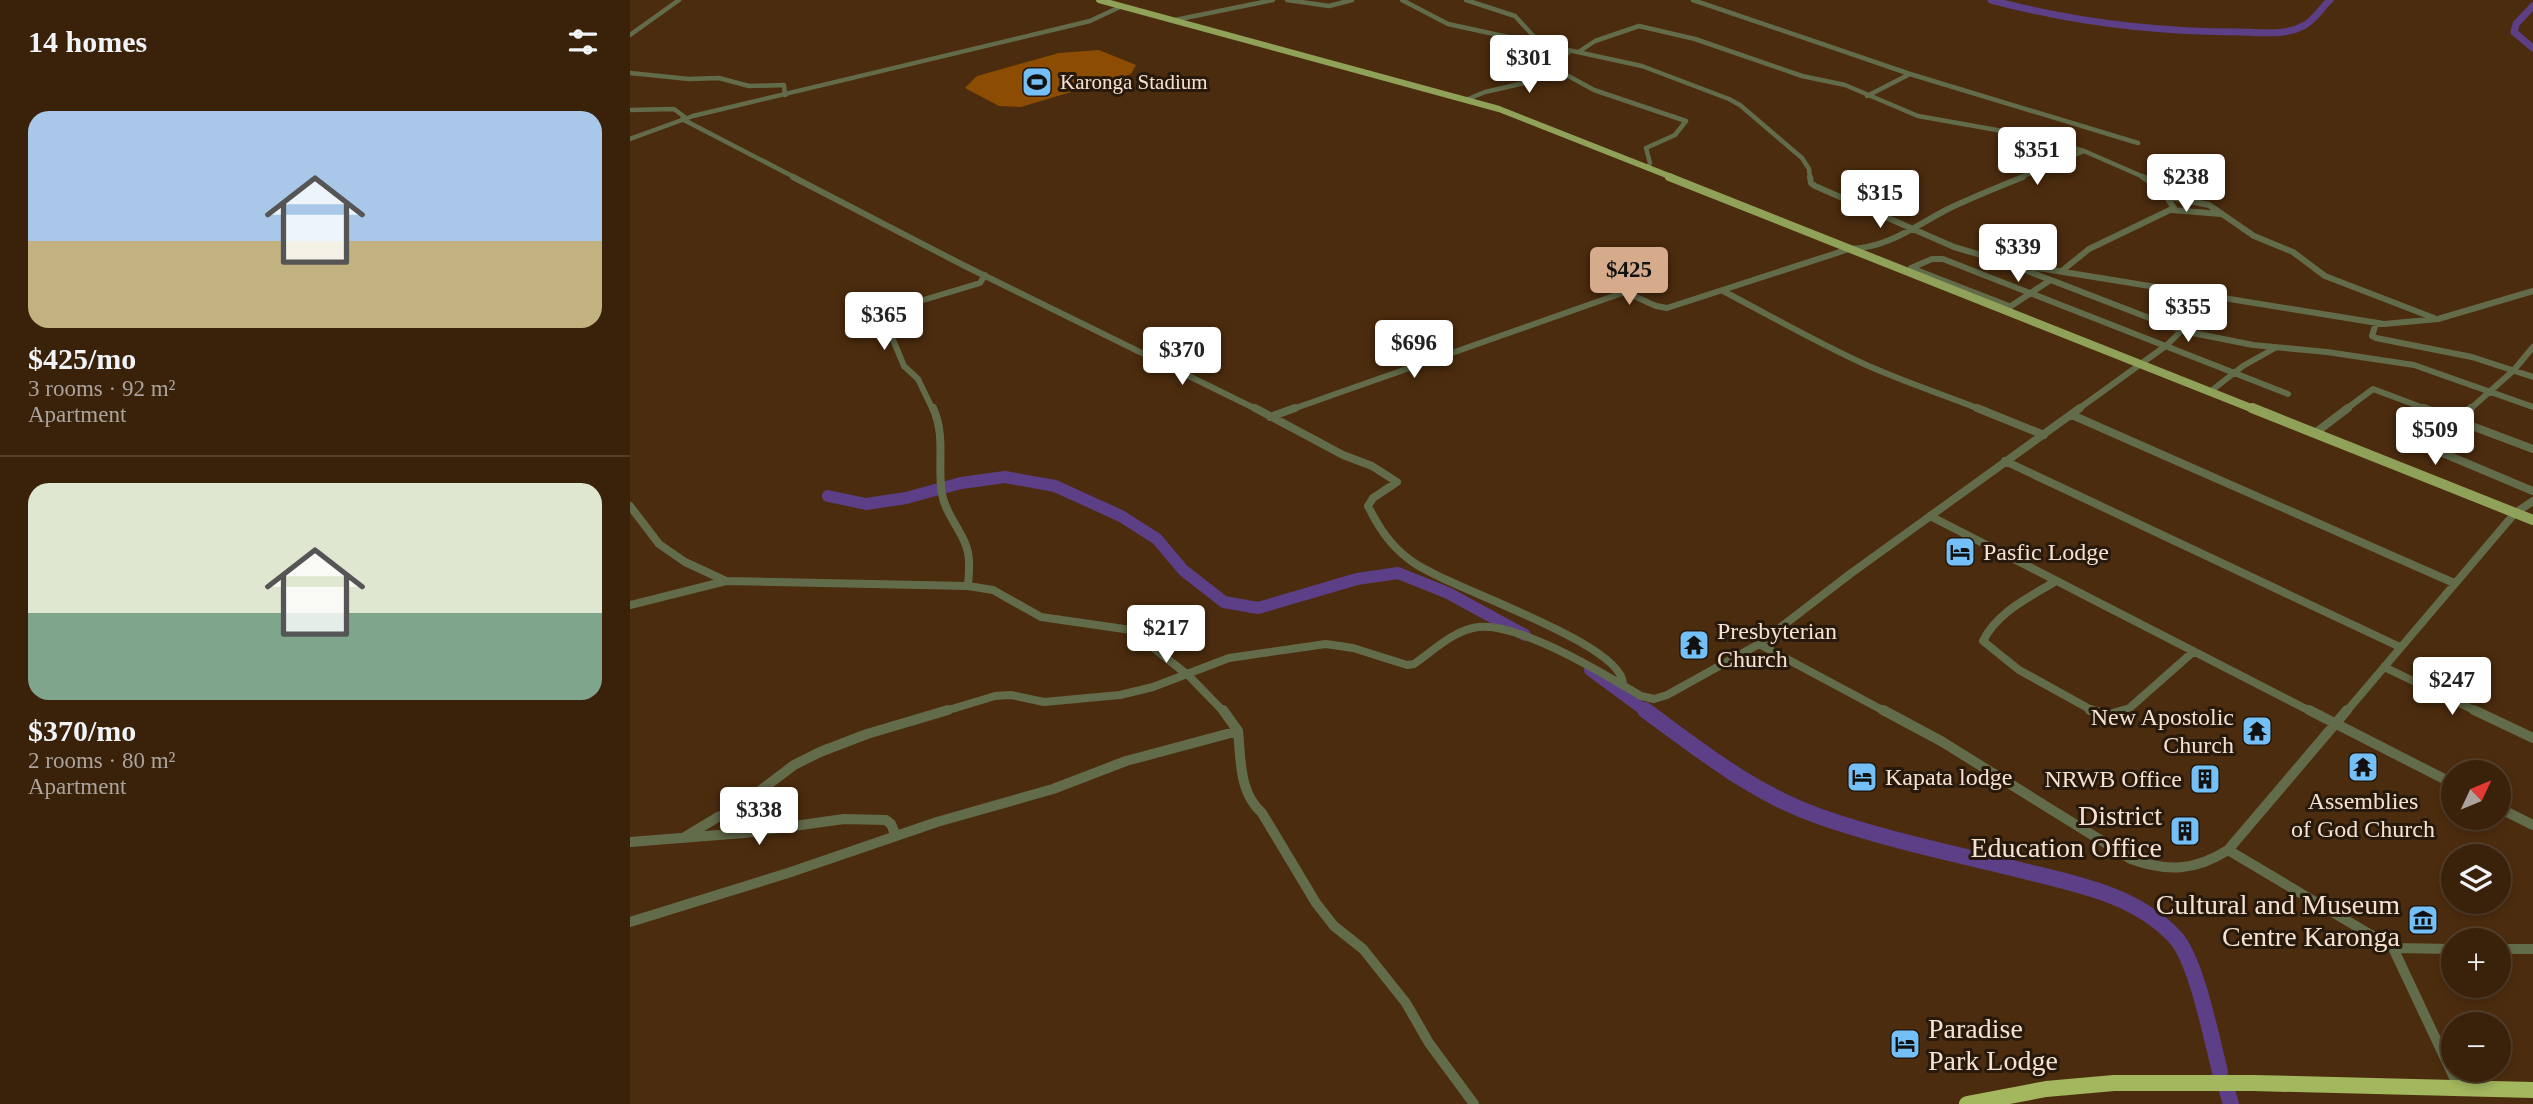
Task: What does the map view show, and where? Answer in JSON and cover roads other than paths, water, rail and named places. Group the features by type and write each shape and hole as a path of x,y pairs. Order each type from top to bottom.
{"highway":[{"path":"1967,1104 2046,1089 2114,1083 2253,1083 2533,1090"}],"main road":[{"path":"1099,0 1468,99 1849,249 2007,308 2139,364 2533,520"}],"street":[{"path":"630,35 679,0"},
{"path":"1175,20 1273,0"},
{"path":"1286,0 1329,6 1352,0"},
{"path":"1402,0 1448,24 1569,52 1580,51 1647,68 1735,102 1802,158 1809,169 1811,183 1815,186 1963,250 2008,263 2183,331 2275,348 2399,362 2533,407"},
{"path":"1466,0 1515,16 1528,34 1543,45"},
{"path":"1693,0 1910,74 2138,143"},
{"path":"630,139 684,119 1090,21 1122,6"},
{"path":"1580,51 1595,41 1639,26 1695,39 1802,76 1845,85 1930,119 2025,135 2084,151 2127,167 2170,197 2204,203 2254,236 2293,252 2325,276 2438,319"},
{"path":"1468,99 1485,92 1533,81 1569,52"},
{"path":"1552,67 1594,90 1686,121 1683,129 1675,135 1646,148 1650,163 1648,168"},
{"path":"630,73 689,79 719,78 749,86 784,85 785,95"},
{"path":"1867,96 1910,74"},
{"path":"630,110 674,109 684,119 985,275 1396,480 1392,486 1373,498 1368,506 1383,536 1412,562 1582,643 1619,671 1623,676 1623,684"},
{"path":"1270,416 1625,292 1662,309 1849,249 1864,250 2084,151"},
{"path":"2170,197 2174,204 2172,210"},
{"path":"2063,270 2089,249 2172,210 2222,214"},
{"path":"2049,281 2029,293 2007,308 1911,268 1932,259 1943,259 2029,293 2167,345 2288,394"},
{"path":"2008,263 2375,323 2438,319 2533,291"},
{"path":"968,586 970,564 965,544 948,513 942,494 938,419 918,379 904,366 883,316 890,310 980,283 985,275"},
{"path":"1723,291 1862,363 1904,379 1926,391 2044,435"},
{"path":"683,838 718,817 732,812 793,765 843,741 995,696 1012,695 1044,702 1092,699 1145,690 1238,655 1325,644 1353,648 1407,665 1414,664 1460,634 1482,627 1525,638 1623,684 1641,696 1659,698 1759,644 2005,461 2167,345 2183,331 2204,305 2216,296"},
{"path":"2375,323 2372,336 2376,338 2472,357 2533,377"},
{"path":"2458,420 2487,391 2514,370 2533,347"},
{"path":"2211,391 2243,366 2275,348"},
{"path":"2315,433 2369,389 2379,390 2533,449"},
{"path":"2438,412 2412,435 2414,441 2533,491"},
{"path":"2072,415 2454,583"},
{"path":"2005,461 2400,647"},
{"path":"1759,644 1941,741 2131,859 2154,868 2186,871 2217,859 2228,850 2515,513 2533,501"},
{"path":"630,506 659,544 685,562 726,581"},
{"path":"1930,516 2441,777"},
{"path":"630,605 726,581 968,586 993,590 1041,617 1122,627 1131,631 1186,673 1217,702 1238,731 1245,790 1251,803 1262,813 1316,903 1334,926 1363,949 1406,1003 1429,1043 1474,1104"},
{"path":"2056,581 1997,621 1986,630 1983,640 1987,649 2030,677 2085,707 2100,713 2123,713 2193,652"},
{"path":"2384,667 2533,738"},
{"path":"630,922 769,880 896,836 1053,789 1126,761 1238,731"},
{"path":"2511,814 2533,825"},
{"path":"630,842 814,825 844,819 888,821 896,836"},
{"path":"2228,850 2393,948 2441,949"},
{"path":"2393,948 2459,1088"},
{"path":"2511,949 2533,949"}],"waterway":[{"path":"1991,0 2114,24 2208,32 2272,33 2296,29 2307,24 2330,0"},
{"path":"2533,6 2516,24 2514,32 2533,48"},
{"path":"828,496 866,504 906,498 961,483 1005,477 1055,486 1121,516 1157,539 1183,570 1224,602 1258,608 1357,579 1398,573 1448,593 1525,635"},
{"path":"1590,670 1647,712"},
{"path":"1645,710 1729,770 1796,807 1893,839 2080,885 2141,910 2159,922 2183,948 2202,1001 2220,1072"},
{"path":"2227,1091 2231,1104"}],"place":[{"name":"Karonga Stadium","path":"1037,82"},
{"name":"Pasfic Lodge","path":"1960,552"},
{"name":"Presbyterian Church","path":"1694,645"},
{"name":"New Apostolic Church","path":"2257,731"},
{"name":"Assemblies of God Church","path":"2363,767"},
{"name":"Kapata lodge","path":"1862,777"},
{"name":"NRWB Office","path":"2205,779"},
{"name":"District Education Office","path":"2185,831"},
{"name":"Cultural and Museum Centre Karonga","path":"2423,920"},
{"name":"Paradise Park Lodge","path":"1905,1044"}]}
